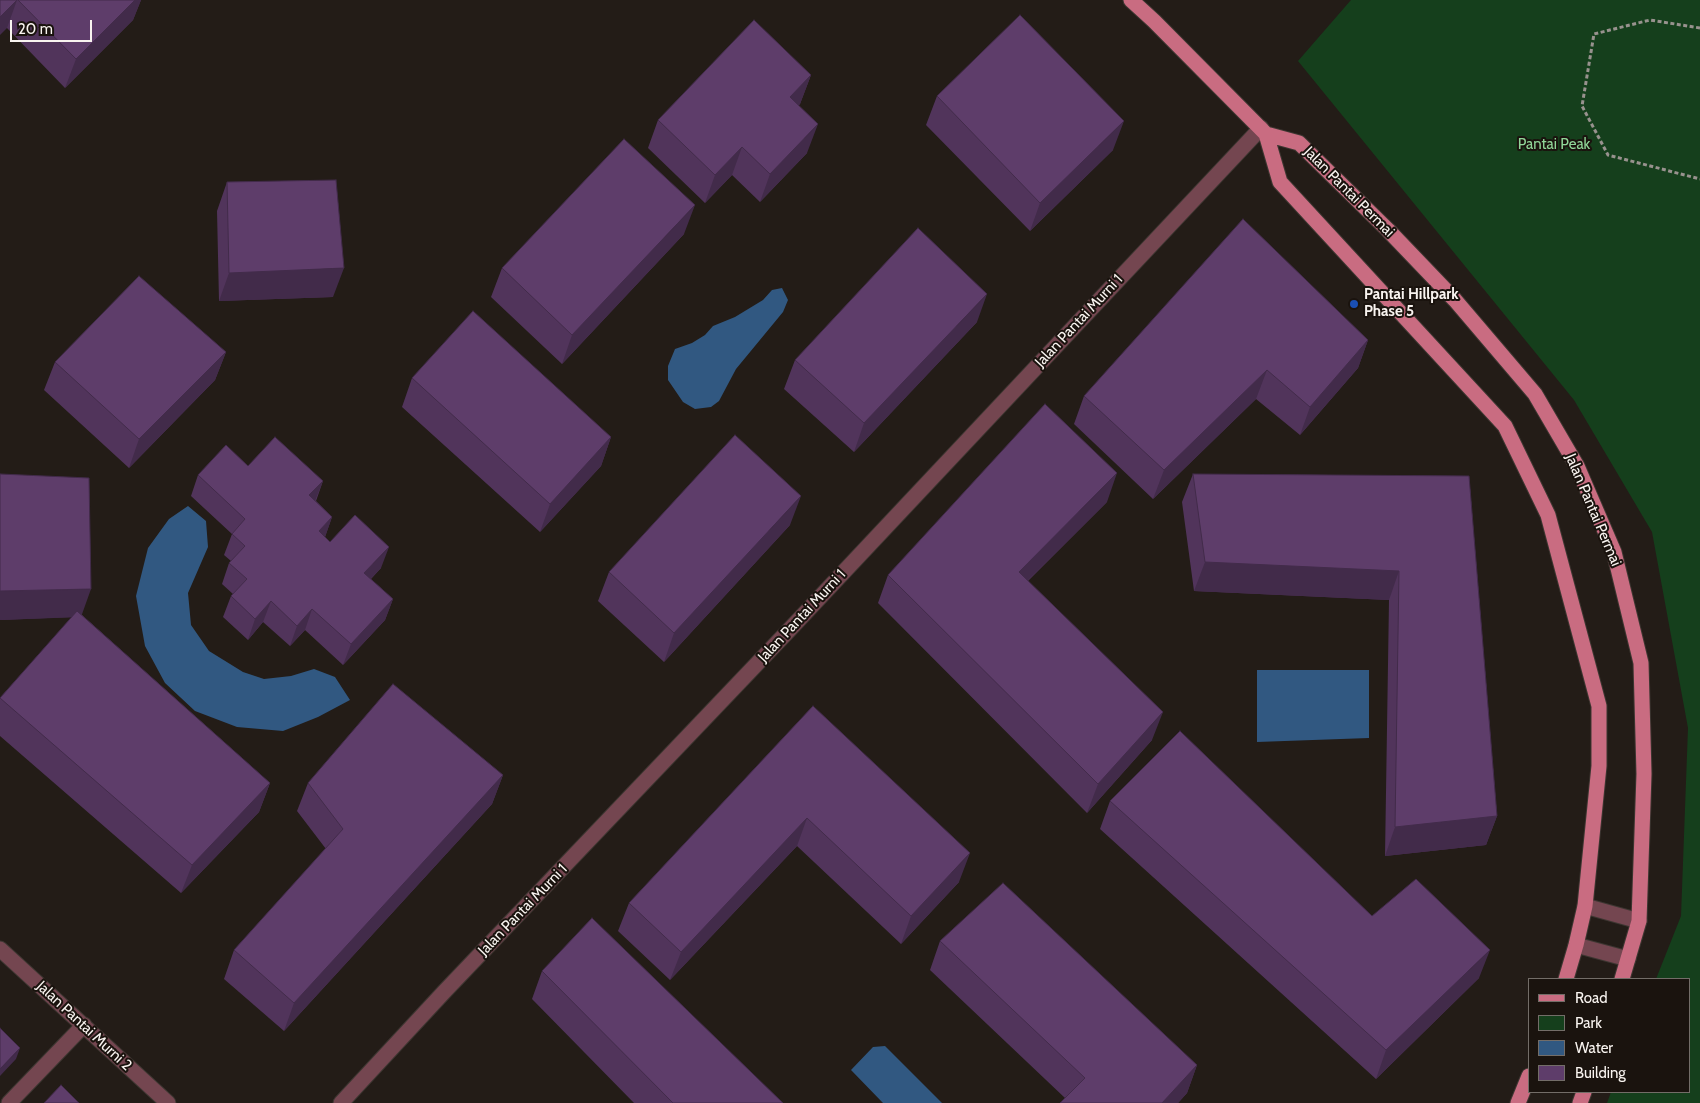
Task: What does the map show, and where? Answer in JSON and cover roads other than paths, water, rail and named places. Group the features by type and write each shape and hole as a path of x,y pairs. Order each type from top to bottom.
{"main road":[{"path":"1131,0 1264,131 1280,182 1505,426 1548,515 1599,706 1599,766 1585,906 1566,978"},
{"name":"Jalan Pantai Permai","path":"1264,131 1299,142 1388,230 1455,300 1535,394 1577,466 1614,552 1642,663 1644,774 1639,921 1622,978"},
{"path":"1518,1103 1528,1078"}],"street":[{"name":"Jalan Pantai Murni 1","path":"341,1103 1264,131"},
{"path":"1585,906 1639,921"},
{"path":"1576,945 1628,959"},
{"name":"Jalan Pantai Murni 2","path":"0,949 168,1103"},
{"path":"9,1103 84,1025"}],"water":[{"path":"782,288 788,300 783,312 736,369 719,401 711,407 695,409 683,402 668,380 668,366 675,349 692,343 705,335 713,326 735,317 763,300 772,290"},
{"path":"188,506 206,521 208,547 188,593 191,625 209,651 243,672 264,679 291,676 314,669 335,677 350,700 318,717 283,731 237,727 195,711 165,683 145,646 136,596 148,548 169,519"},
{"path":"1257,670 1369,670 1369,738 1257,742"},
{"path":"885,1046 942,1103 883,1103 851,1070 873,1047"}],"place":[{"name":"Pantai Hillpark Phase 5","path":"1354,304"}],"park label":[{"name":"Pantai Peak","path":"1554,145"}]}
